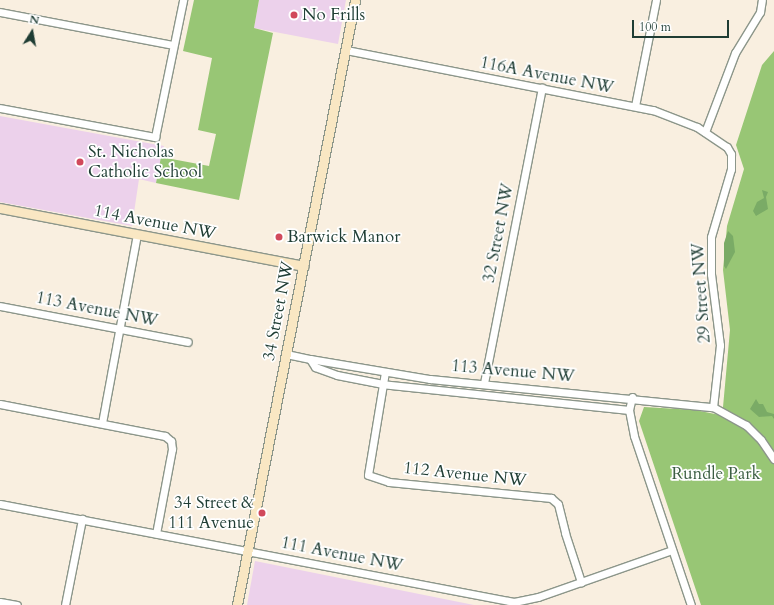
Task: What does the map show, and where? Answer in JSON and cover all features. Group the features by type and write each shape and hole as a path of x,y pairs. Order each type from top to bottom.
{"street":[{"path":"0,108 155,137 183,0"},
{"name":"34 Street NW","path":"237,605 355,0"},
{"path":"635,106 656,0"},
{"path":"704,132 735,53 760,12 762,0"},
{"path":"0,12 173,45"},
{"name":"116A Avenue NW","path":"346,50 635,106 676,117 723,144 732,154"},
{"name":"32 Street NW","path":"484,383 542,88"},
{"name":"29 Street NW","path":"713,407 720,345 712,274 712,237 731,169 732,154"},
{"name":"114 Avenue NW","path":"0,208 303,266"},
{"path":"102,423 137,235"},
{"name":"113 Avenue NW","path":"0,306 188,342"},
{"name":"113 Avenue NW","path":"286,354 385,372 632,397 713,407"},
{"name":"113 Avenue NW","path":"310,359 315,367 336,375 383,384 629,410"},
{"path":"383,384 385,372"},
{"name":"112 Avenue NW","path":"383,384 368,475 390,482 551,498 558,504 581,582"},
{"path":"632,397 629,410 634,436 691,605"},
{"path":"0,404 165,436 171,441 172,449 156,534"},
{"path":"713,407 746,425 761,440 774,459"},
{"name":"111 Avenue NW","path":"0,504 248,550 503,603 525,601 672,550"},
{"path":"65,605 82,519"},
{"path":"0,602 17,605"}],"shaded area":[{"path":"259,0 346,0 338,44 254,28"},
{"name":"St. Nicholas Catholic School","path":"0,116 164,146 156,183 139,179 132,226 0,202"},
{"path":"255,561 474,605 247,605"}],"green space":[{"path":"194,0 259,0 254,28 273,33 239,200 156,183 161,157 209,166 216,134 198,130 212,58 183,51"},
{"name":"Rundle Park","path":"774,51 774,605 701,605 639,421 644,407 695,410 720,415 723,407 730,330 723,270 727,226 744,169 736,145 762,65"},
{"path":"762,190 768,192 766,197 768,209 756,216 753,211 757,202 764,198"},
{"path":"728,231 733,236 735,252 726,269 724,266 724,243"},
{"path":"756,399 759,404 763,404 767,412 774,414 774,419 772,416 759,417 750,409"}],"place":[{"name":"No Frills","path":"294,15"},
{"name":"St. Nicholas Catholic School","path":"80,162"},
{"name":"Barwick Manor","path":"279,237"},
{"name":"34 Street & 111 Avenue","path":"262,513"}]}
